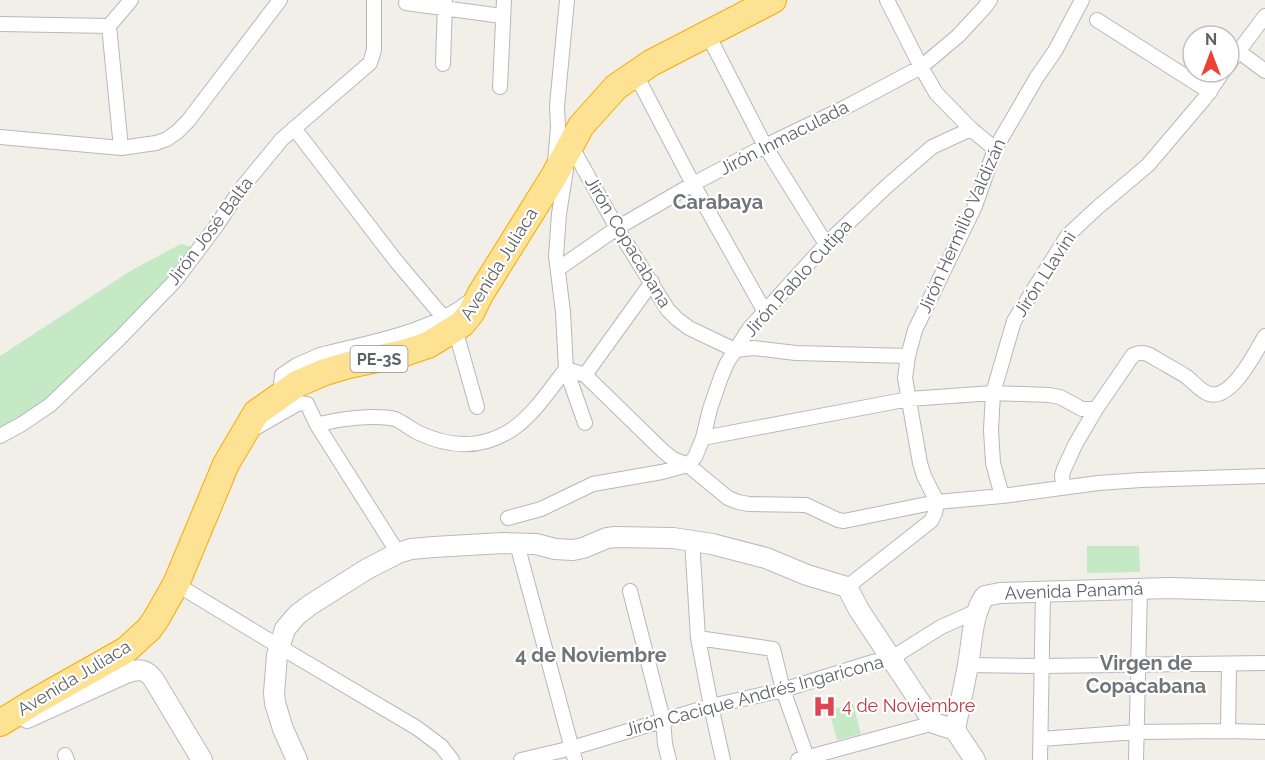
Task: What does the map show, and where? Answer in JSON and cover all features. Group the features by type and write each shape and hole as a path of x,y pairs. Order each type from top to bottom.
{"highway":[{"name":"Avenida Juliaca","path":"0,723 126,650 156,619 176,584 226,464 256,413 297,384 325,372 428,345 450,324 462,324 471,313 481,293 554,176 581,126 604,99 616,87 651,63 773,0"}],"street":[{"path":"121,148 109,26 132,0"},
{"path":"0,137 121,148 168,139 188,122 280,0"},
{"name":"Jirón José Balta","path":"0,436 50,405 120,338 175,281 247,181 282,139 370,63 374,50 374,0"},
{"path":"500,87 504,0"},
{"path":"554,176 558,127 557,106 567,0"},
{"path":"887,0 936,93 971,129 995,149"},
{"name":"Jirón Inmaculada","path":"558,269 617,228 693,184 921,67 958,36 990,0"},
{"name":"Jirón Hermilio Valdizán","path":"937,502 920,463 905,378 915,330 975,206 995,149 1055,51 1082,0"},
{"path":"406,3 445,4 502,16"},
{"path":"443,64 445,4"},
{"path":"1241,47 1265,16"},
{"path":"1098,20 1210,92"},
{"path":"0,24 109,26"},
{"path":"707,33 765,146 826,244"},
{"path":"1241,53 1265,71"},
{"path":"635,73 693,184 765,312"},
{"name":"Jirón Llavini","path":"1002,496 993,463 991,430 993,393 1014,321 1068,235 1148,165 1216,84"},
{"path":"294,128 396,261 450,324 477,407"},
{"name":"Jirón Pablo Cutipa","path":"688,465 695,457 703,438 710,409 727,363 749,329 826,244 886,186 932,147 971,129"},
{"path":"570,144 559,214 556,256 563,312 566,369 585,423"},
{"name":"Jirón Copacabana","path":"570,144 617,228 668,310 689,328 735,350 754,348 796,353 908,356"},
{"path":"585,375 652,282"},
{"path":"1063,487 1062,475 1068,459 1096,409 1129,358 1138,352 1149,355 1185,376 1207,394 1215,394 1233,385 1260,355 1265,336"},
{"path":"566,369 585,375 663,451 673,459 688,465 728,498 749,504 806,505 838,520 937,502 1063,487 1141,480 1265,476"},
{"path":"317,425 330,421 359,418 388,418 440,442 471,444 487,441 514,428 527,417 566,369"},
{"path":"703,438 909,399 993,393 1049,395 1060,397 1082,409 1096,409"},
{"path":"243,435 299,403 307,404 317,425 398,553"},
{"path":"508,518 541,509 593,484 688,465"},
{"path":"847,588 931,521 937,502"},
{"path":"297,760 275,704 276,667 285,629 310,605 355,576 398,553 411,549 434,547 536,544 555,549 573,550 615,537 673,538 693,540 766,558 847,588 890,659 934,723"},
{"path":"693,540 698,638 723,760"},
{"path":"517,544 573,754"},
{"path":"176,584 424,732 441,746 452,760"},
{"name":"Avenida Panamá","path":"977,611 985,596 992,594 1168,588 1265,591"},
{"path":"1136,760 1140,589"},
{"path":"630,591 663,720 669,760"},
{"path":"1040,760 1043,592"},
{"path":"955,730 977,611"},
{"name":"Jirón Cacique Andrés Ingaricona","path":"521,760 573,754 663,720 711,706 783,690 873,662 890,659 941,627 977,611"},
{"path":"698,638 773,649 804,759 934,723 955,730 975,760"},
{"path":"968,665 1265,663"},
{"path":"1228,731 1229,664"},
{"path":"0,730 126,673 143,670 150,673 202,760"},
{"path":"1041,740 1137,732 1265,732"}],"green space":[{"path":"181,244 203,250 82,379 0,439 0,356 132,270"},
{"path":"1087,546 1139,546 1140,572 1087,573"},
{"path":"853,704 861,734 837,740 829,710"}],"place":[{"name":"4 de Noviembre","path":"824,706"}],"district":[{"name":"Carabaya","path":"718,202"},
{"name":"4 de Noviembre","path":"591,655"},
{"name":"Virgen de Copacabana","path":"1146,674"}]}
